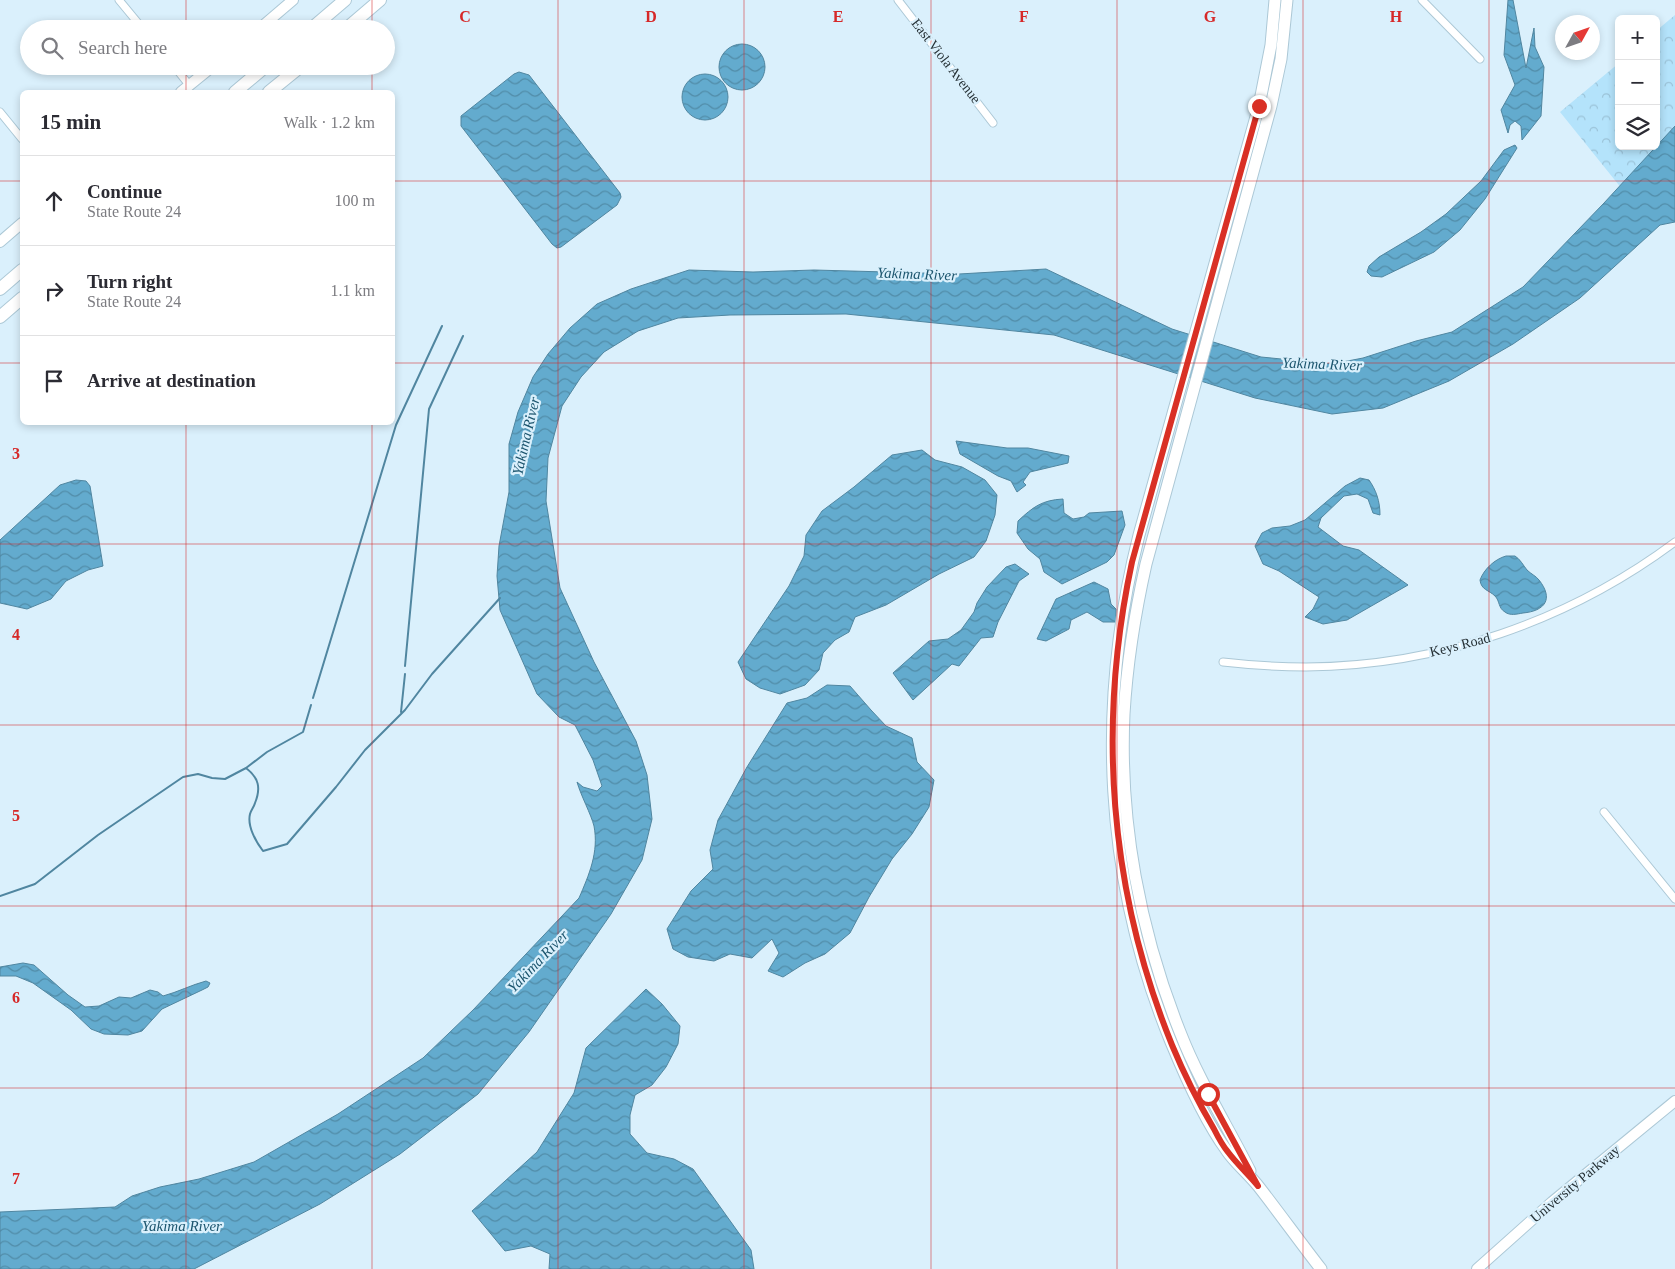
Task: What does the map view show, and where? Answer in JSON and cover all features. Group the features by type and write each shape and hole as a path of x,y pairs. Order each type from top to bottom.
{"highway":[{"path":"322,20 345,0"},
{"path":"357,20 380,0"},
{"path":"237,90 255,75"},
{"path":"271,90 290,75"},
{"path":"0,289 20,272"},
{"path":"0,317 20,300"}],"main road":[{"path":"270,20 293,0"},
{"path":"1275,0 1271,45 1266,73 1139,535 1128,583 1117,657 1112,727 1114,799 1124,885 1135,932 1162,1021 1191,1087 1227,1151 1258,1186 1321,1269"},
{"path":"1258,1186 1208,1094 1183,1041 1166,995 1144,919 1133,863 1125,791 1124,714 1129,660 1150,544 1271,106 1281,59 1287,0"},
{"path":"185,89 202,75"},
{"path":"0,242 20,225"},
{"name":"University Parkway","path":"1477,1269 1552,1202 1675,1101"}],"street":[{"path":"119,0 136,20"},
{"name":"East Viola Avenue","path":"898,0 993,123"},
{"path":"1422,0 1480,59"},
{"path":"178,75 185,89"},
{"path":"0,112 20,137"},
{"name":"Keys Road","path":"1223,662 1308,667 1371,663 1443,650 1522,627 1565,608 1634,570 1675,542"},
{"path":"1604,812 1675,899"}],"green space":[{"path":"1675,15 1675,202 1651,225 1560,112 1615,66 1615,150 1660,150 1660,28"}],"water":[{"path":"1508,0 1513,0 1526,68 1534,28 1535,47 1544,67 1541,116 1522,140 1521,126 1515,121 1510,125 1508,133 1501,110 1515,85 1504,55"},
{"path":"742,44 755,48 761,54 765,67 761,80 755,86 742,90 729,86 723,80 719,67 723,54 729,48"},
{"path":"519,72 529,75 620,193 621,197 617,205 561,247 557,248 461,126 461,116"},
{"path":"705,74 718,78 724,84 728,97 724,110 718,116 705,120 692,116 686,110 682,97 686,84 692,78"},
{"name":"Yakima River","path":"1675,126 1675,222 1660,225 1580,298 1513,344 1449,381 1383,408 1332,414 1255,398 1054,335 846,314 730,315 678,318 638,331 604,352 581,377 562,406 548,458 546,501 560,588 594,662 636,741 647,775 652,819 642,860 611,914 529,1032 478,1094 400,1154 320,1204 194,1269 0,1269 0,1212 115,1207 132,1196 160,1187 199,1179 254,1162 338,1114 423,1058 473,1010 579,898 592,863 595,836 593,821 577,782 583,787 597,791 602,786 593,760 575,725 559,717 537,694 500,610 497,576 499,546 509,492 509,444 518,412 533,377 548,354 570,328 597,304 631,289 689,270 753,272 814,270 959,274 1046,269 1172,329 1261,357 1332,364 1363,358 1452,332 1523,287 1653,150 1660,150 1660,142"},
{"path":"1515,145 1517,148 1485,199 1460,230 1434,252 1382,277 1371,276 1367,272 1369,266 1379,257 1421,232 1446,214 1481,181 1504,150"},
{"path":"956,441 1007,448 1028,448 1069,456 1068,463 1030,472 1023,482 1026,485 1017,492 1011,481 998,476 960,454"},
{"path":"922,450 935,460 962,467 985,480 997,495 995,515 986,541 974,557 939,574 886,605 855,617 849,632 835,640 823,653 819,670 805,685 780,694 760,688 746,679 738,662 789,586 804,556 806,535 822,511 892,455"},
{"path":"1360,478 1369,480 1374,488 1380,515 1373,513 1368,499 1357,494 1344,496 1321,518 1318,527 1343,546 1359,550 1408,585 1347,620 1323,624 1305,617 1313,609 1319,597 1279,571 1263,564 1255,546 1262,533 1272,528 1290,526 1305,520 1345,486"},
{"path":"76,480 86,481 90,486 103,566 88,570 66,581 51,599 27,609 0,603 0,540 60,485"},
{"path":"1063,499 1064,513 1073,519 1084,517 1089,513 1122,511 1125,525 1114,555 1107,562 1062,584 1044,572 1040,559 1028,549 1017,533 1018,521 1033,508 1049,501"},
{"path":"1506,556 1517,557 1544,587 1546,598 1542,607 1531,612 1509,614 1501,609 1495,596 1482,586 1480,580 1487,568 1498,559"},
{"path":"1015,564 1029,574 1019,581 998,622 993,637 981,638 959,666 952,664 913,700 893,673 929,641 948,639 961,630 974,612 987,587 1006,567"},
{"path":"1094,582 1108,589 1111,604 1116,609 1116,622 1103,622 1087,612 1071,620 1069,629 1046,641 1037,639 1056,599"},
{"path":"827,685 850,686 886,726 912,738 917,762 934,780 929,807 912,834 892,859 850,933 825,954 805,963 783,977 768,971 779,953 772,939 752,958 730,954 714,961 688,957 673,949 667,929 691,891 713,869 710,850 718,820 747,767 787,703 807,698"},
{"path":"23,963 34,965 68,995 85,1007 99,1006 119,997 131,998 150,990 158,992 163,996 206,981 210,983 208,987 162,1009 142,1031 128,1035 104,1034 91,1029 71,1010 33,983 16,976 0,976 0,967"},
{"path":"646,989 662,1004 680,1026 678,1044 666,1067 652,1085 635,1095 630,1115 630,1134 647,1153 674,1159 693,1169 751,1250 754,1269 549,1269 550,1254 531,1246 505,1251 472,1211 537,1152 574,1093 586,1048"}],"waterway":[{"path":"313,698 396,425 442,326"},
{"path":"405,666 429,409 463,336"},
{"path":"0,896 35,884 98,835 183,777 198,774 225,779 246,768 254,776 258,784 257,798 249,819 255,839 263,851 287,844 365,750 405,710 432,674 500,598"},
{"path":"401,712 405,674"},
{"path":"246,768 267,752 303,732 311,705"}],"route":[{"path":"1208,1094 1258,1186 1227,1151 1191,1087 1162,1021 1142,959 1126,894 1116,830 1112,766 1113,696 1122,616 1132,562 1259,106"}]}
